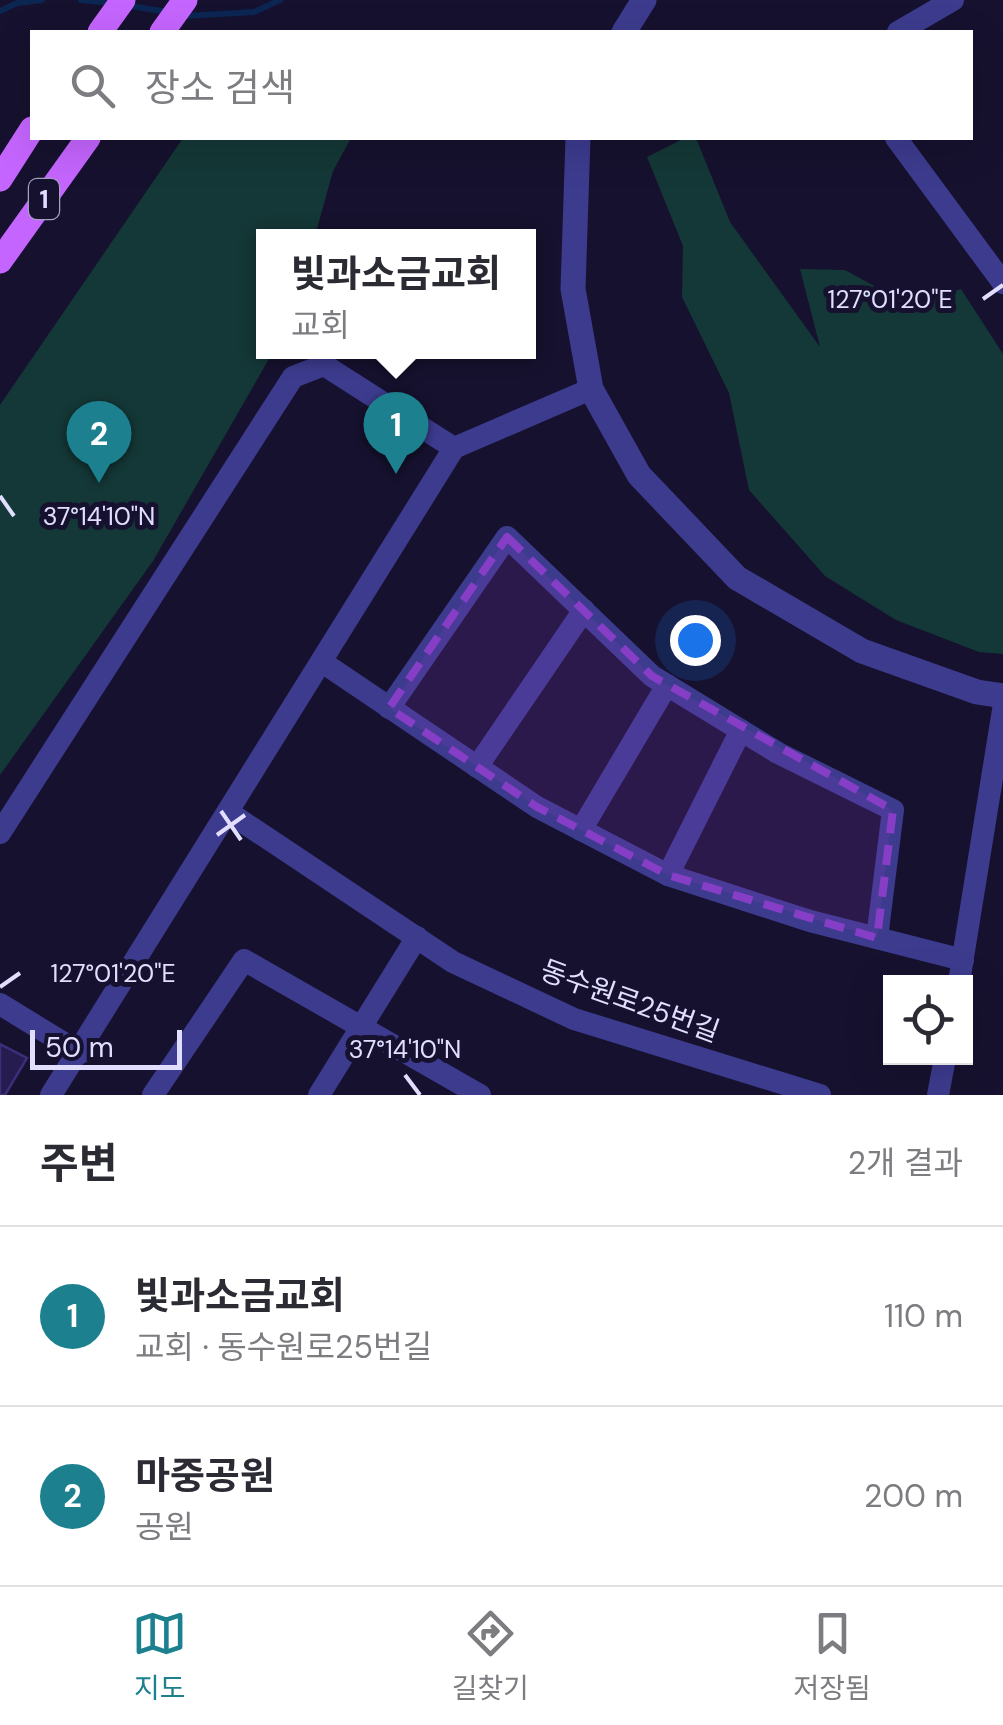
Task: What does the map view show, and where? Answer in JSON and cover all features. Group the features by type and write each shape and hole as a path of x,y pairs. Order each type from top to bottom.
{"main road":[{"path":"101,30 123,0"},
{"path":"163,30 185,0"},
{"name":"1","path":"0,180 30,132"},
{"name":"1","path":"0,262 87,140"}],"street":[{"path":"625,30 644,0"},
{"path":"901,30 953,0"},
{"path":"578,140 573,289 591,389 638,475 738,578 862,651 978,692 1003,696"},
{"path":"897,140 1003,283"},
{"path":"0,833 293,377 324,364 454,448"},
{"path":"51,1095 454,448 591,389"},
{"path":"390,708 507,537 652,676 778,753 893,810 877,938"},
{"path":"477,767 584,610"},
{"path":"322,662 538,808 668,875 810,921 877,938 961,971 1003,710"},
{"path":"580,830 667,685"},
{"path":"668,875 741,730"},
{"name":"동수원로25번길","path":"228,812 453,962 574,1019 778,1090 820,1095"},
{"path":"319,1095 416,938"},
{"path":"153,1095 244,960 467,1092"},
{"path":"0,1004 80,1053"},
{"path":"938,1095 944,1065"}],"highlighted area":[{"path":"507,537 652,676 893,810 877,938 668,875 537,807 389,708"}],"green space":[{"path":"182,140 350,140 333,171 317,229 256,229 256,359 269,359 153,561 0,775 0,405"},
{"path":"681,140 697,140 730,222 820,347 800,269 845,270 909,305 961,289 1003,354 1003,654 979,652 896,620 825,576 749,490 729,393 682,297 683,246 647,157"}],"building":[{"path":"0,1044 27,1058 5,1095 0,1095"}],"waterway":[{"path":"0,11 17,3 42,0"},
{"path":"81,0 113,3"},
{"path":"184,16 254,12 280,0"},
{"path":"125,5 167,12"}],"place":[{"name":"빛과소금교회","path":"396,474"},
{"name":"마중공원","path":"99,483"}]}
